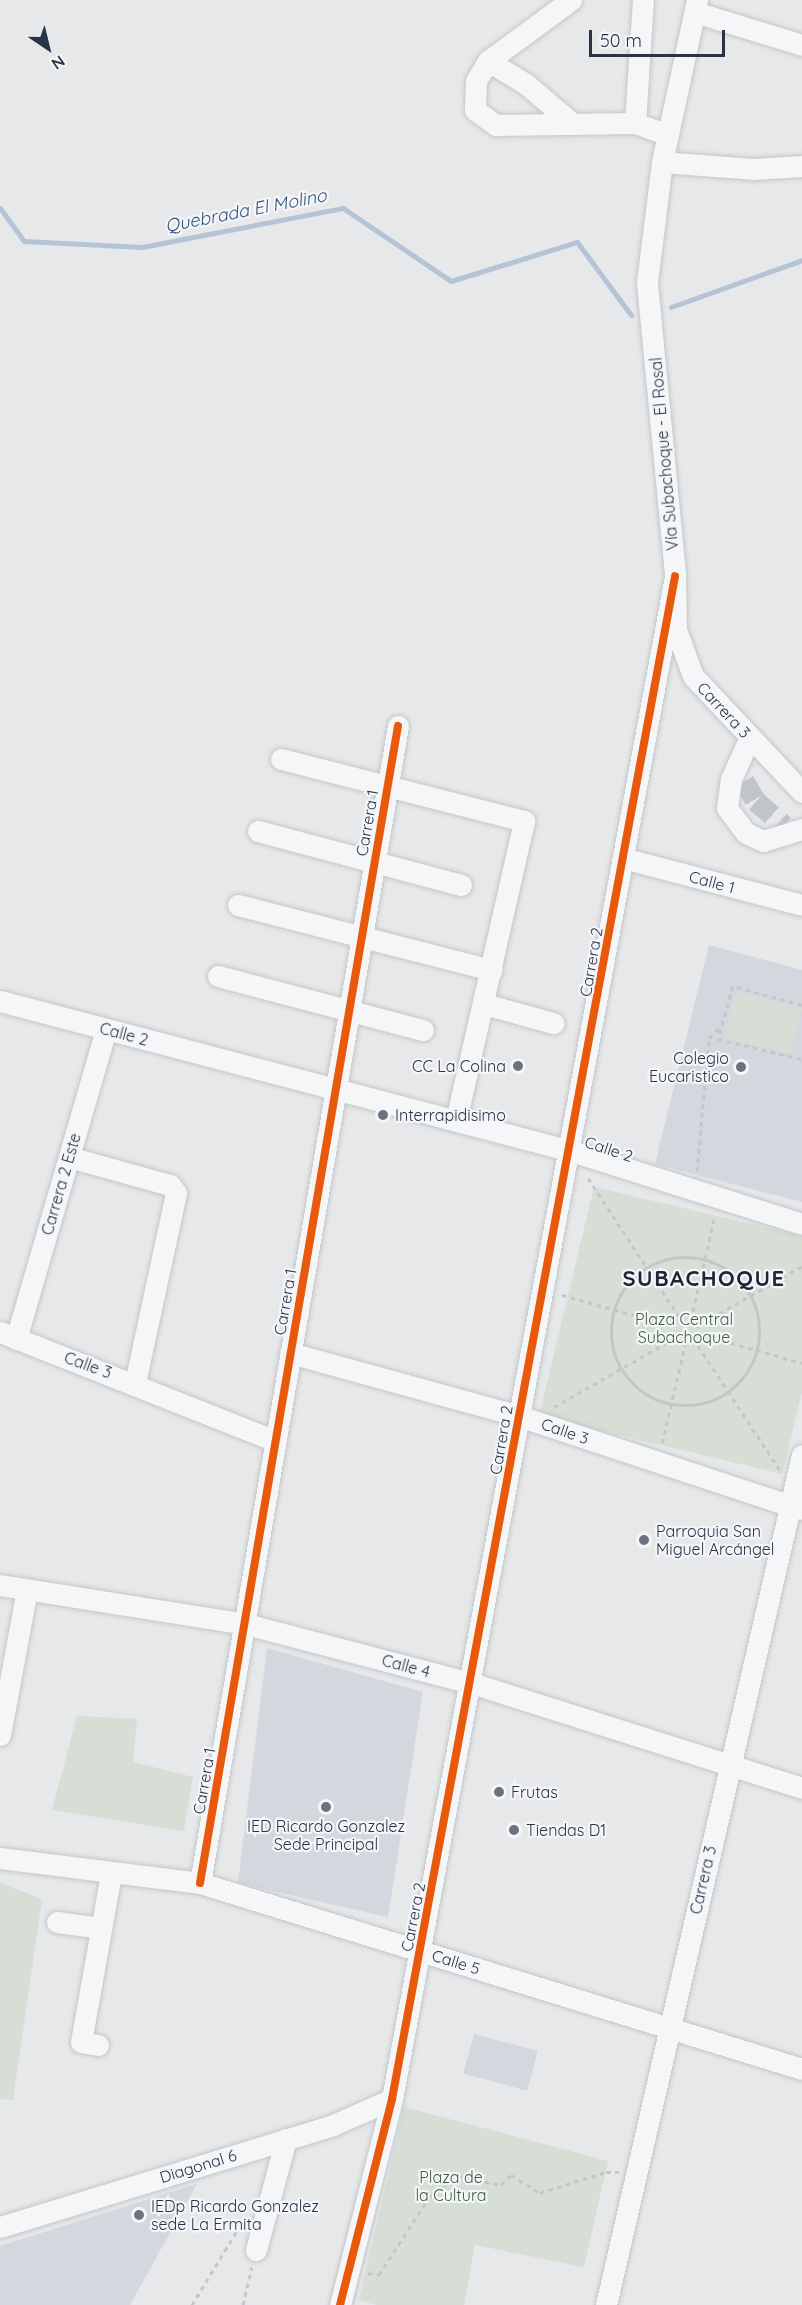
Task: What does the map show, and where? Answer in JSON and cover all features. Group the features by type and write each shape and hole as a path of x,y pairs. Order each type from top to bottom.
{"street":[{"path":"571,0 488,61 476,81 475,110 496,125 635,123 668,135"},
{"path":"635,123 643,0"},
{"path":"802,45 696,6 662,162 752,169 802,166"},
{"path":"488,61 526,84 573,124"},
{"name":"Vía Subachoque - El Rosal","path":"662,162 647,283 675,576"},
{"name":"Carrera 2","path":"340,2305 392,2099 471,1683 526,1418 544,1290 675,576"},
{"name":"Carrera 3","path":"675,576 676,630 693,676 802,792"},
{"path":"658,671 666,668 693,676"},
{"name":"Carrera 1","path":"200,1883 398,726"},
{"path":"750,737 741,774 726,802 746,833 763,841 793,828"},
{"path":"281,759 387,784 524,821 492,970 456,1120"},
{"path":"258,831 461,885"},
{"name":"Calle 1","path":"623,858 802,905"},
{"path":"238,905 492,970"},
{"path":"218,976 348,1013 423,1030"},
{"name":"Calle 2","path":"0,1001 335,1091 571,1151 802,1224"},
{"path":"484,1004 553,1023"},
{"name":"Carrera 2 Este","path":"8,1335 69,1157 106,1029"},
{"path":"69,1157 170,1185 176,1193 135,1383"},
{"name":"Calle 3","path":"8,1335 135,1383 275,1441"},
{"name":"Calle 3","path":"290,1353 526,1418 658,1462 795,1503"},
{"name":"Carrera 3","path":"606,2305 730,1765 795,1503 802,1455"},
{"name":"Calle 4","path":"0,1585 246,1624 471,1683 802,1788"},
{"path":"0,1735 27,1589"},
{"name":"Calle 5","path":"0,1858 200,1883 802,2069"},
{"path":"98,2045 81,2042 111,1873"},
{"path":"57,1922 101,1928"},
{"name":"Diagonal 6","path":"0,2227 369,2112 392,2099"},
{"path":"256,2250 286,2139"}],"path":[{"path":"802,1005 733,986 718,1039 802,1059"},
{"path":"697,1180 709,1038 721,1026"},
{"path":"571,1151 680,1318"},
{"path":"691,1320 719,1198"},
{"path":"705,1259 739,1279 751,1295 758,1313 758,1350 747,1374 728,1392 711,1402 671,1405 634,1386 621,1369 611,1340 614,1310 627,1286 647,1268 665,1260 705,1259"},
{"path":"696,1327 802,1266"},
{"path":"544,1290 673,1326"},
{"path":"696,1333 802,1363"},
{"path":"526,1418 675,1338"},
{"path":"693,1338 795,1503"},
{"path":"658,1462 686,1342"},
{"path":"348,2269 379,2275 429,2197 458,2176 501,2185 511,2175 540,2193 606,2172 636,2171"},
{"path":"192,2305 247,2214"},
{"path":"243,2305 256,2250"}],"shaded area":[{"name":"Colegio Eucaristico","path":"709,945 802,970 802,1202 655,1164"},
{"name":"IED Ricardo Gonzalez Sede Principal","path":"267,1648 423,1692 388,1917 238,1883"},
{"path":"474,2034 538,2051 527,2091 463,2074"},
{"name":"IEDp Ricardo Gonzalez sede La Ermita","path":"197,2184 130,2305 0,2305 0,2246"}],"green space":[{"path":"736,992 802,1008 791,1054 725,1038"},
{"name":"Plaza Central Subachoque","path":"594,1187 802,1236 802,1392 782,1474 539,1416"},
{"path":"77,1716 137,1719 133,1762 193,1777 184,1831 52,1810"},
{"path":"0,1883 42,1899 13,2100 0,2099"},
{"name":"Plaza de la Cultura","path":"404,2107 608,2161 584,2267 475,2245 464,2305 377,2305 359,2300"}],"waterway":[{"name":"Quebrada El Molino","path":"0,208 24,241 142,247 343,208 451,281 577,242 631,315"},
{"name":"Quebrada El Molino","path":"671,307 802,260"}],"tunnel":[{"path":"744,781 756,801 784,825"}],"cycle path":[{"path":"340,2305 392,2099 675,576"},
{"path":"200,1883 398,726"}],"place":[{"name":"CC La Colina","path":"518,1066"},
{"name":"Colegio Eucaristico","path":"741,1067"},
{"name":"Interrapidisimo","path":"383,1115"},
{"name":"Parroquia San Miguel Arcángel","path":"644,1540"},
{"name":"Frutas","path":"499,1792"},
{"name":"IED Ricardo Gonzalez Sede Principal","path":"326,1807"},
{"name":"Tiendas D1","path":"514,1830"},
{"name":"IEDp Ricardo Gonzalez sede La Ermita","path":"139,2215"}],"district":[{"name":"SUBACHOQUE","path":"704,1279"}]}
